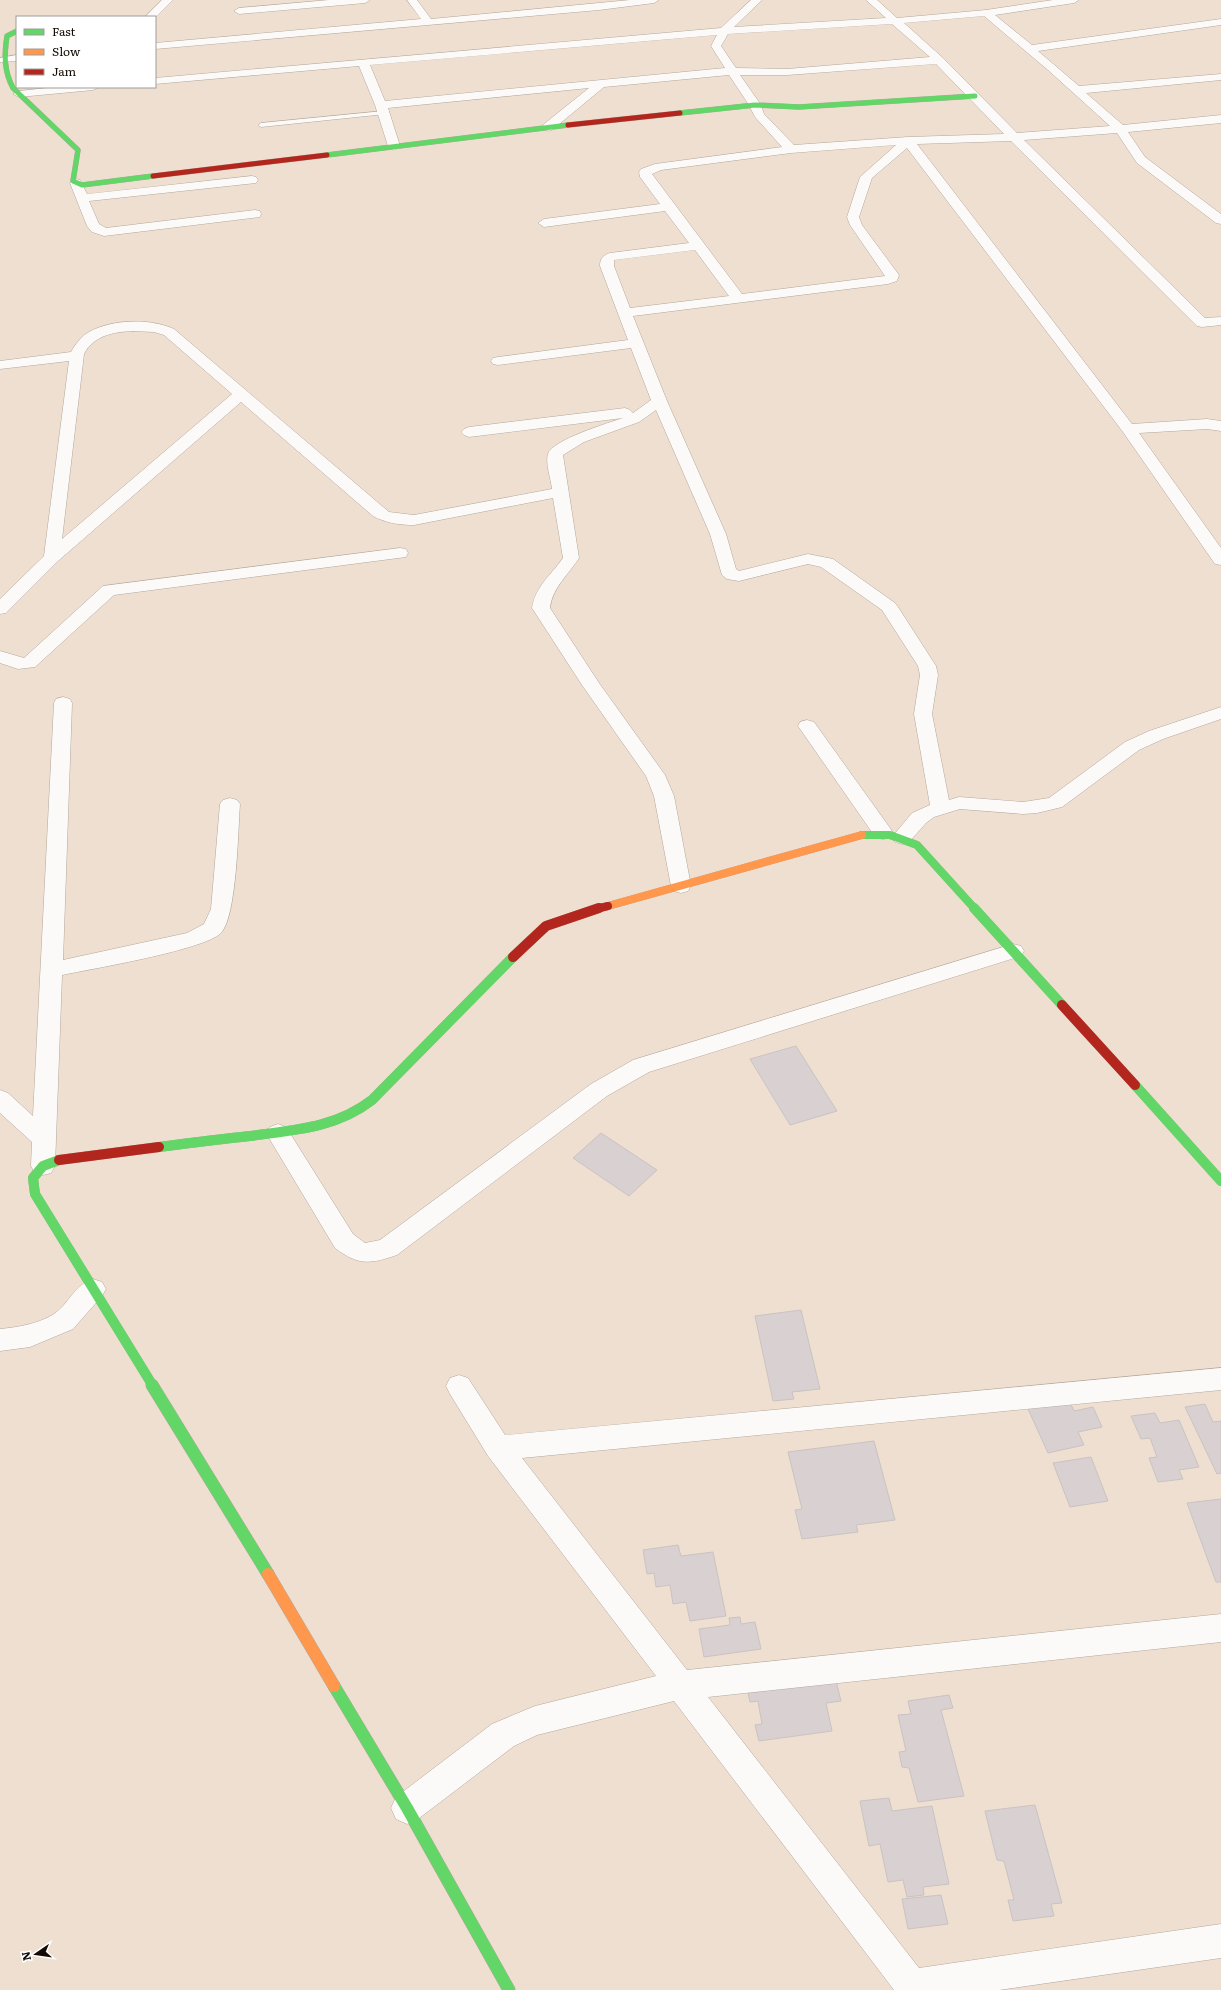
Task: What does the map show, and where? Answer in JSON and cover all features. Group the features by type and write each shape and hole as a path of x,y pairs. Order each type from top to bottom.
{"street":[{"path":"151,16 168,0"},
{"path":"239,11 323,2 365,0"},
{"path":"412,0 427,21"},
{"path":"156,46 654,0"},
{"path":"757,0 724,31 716,46 731,71 755,105 758,115 791,149"},
{"path":"871,0 939,60 1014,137 1202,323 1221,321"},
{"path":"156,82 724,31 894,21 986,13 1074,0"},
{"path":"986,13 1078,90 1120,129 1141,160 1221,220"},
{"path":"1030,49 1221,22"},
{"path":"16,32 7,36 4,60 10,82 20,94 78,150 73,181 76,183 96,230 104,232 255,214"},
{"path":"4,60 16,58"},
{"path":"382,109 602,83 731,71 787,72 939,60"},
{"path":"363,63 382,109 394,146"},
{"path":"1078,90 1221,78"},
{"path":"548,127 602,83"},
{"path":"20,94 83,88"},
{"path":"76,183 89,184 548,127 755,105 799,107 975,96"},
{"path":"738,299 646,177 645,172 650,169 791,149 908,141 1014,137 1120,129 1221,119"},
{"path":"625,313 883,281 892,278 892,274 856,225 853,217 866,177 908,141"},
{"path":"908,141 1128,429 1221,560"},
{"path":"82,198 252,180"},
{"path":"544,223 669,207"},
{"path":"698,246 610,257 607,261 607,266 636,343 653,406 718,534 728,570 732,575 739,576 808,559 817,559 827,563 889,606 927,666 929,675 923,714 940,807"},
{"path":"52,557 78,351 92,336 102,331 146,326 164,328 379,512 388,518 414,520 560,492"},
{"path":"498,361 636,343"},
{"path":"0,366 77,356"},
{"path":"0,609 6,597 242,394"},
{"path":"469,432 653,406"},
{"path":"653,406 634,420 572,442 556,453 555,457 571,558 545,592 541,599 541,608 591,685 655,775 664,796 681,886"},
{"path":"1128,429 1203,424 1221,426"},
{"path":"0,656 18,664 29,664 109,590 400,553"},
{"path":"43,1166 63,703"},
{"path":"892,835 940,807 959,803 1037,808 1055,803 1132,746 1156,735 1221,713"},
{"path":"807,726 892,835"},
{"path":"52,970 193,939 213,928 220,909 230,804"},
{"path":"509,1990 407,1808 215,1485 35,1194 33,1178 43,1166 62,1159 278,1133 312,1128 337,1122 357,1113 533,937 546,926 566,918 862,835 892,835 917,844 1221,1181"},
{"path":"278,1133 344,1242 355,1250 368,1254 388,1248 599,1090 641,1066 1013,951"},
{"path":"0,1099 44,1139"},
{"path":"0,1340 30,1336 64,1321 93,1288"},
{"path":"498,1448 1221,1379"},
{"path":"459,1386 498,1448 913,1988 1221,1941"},
{"path":"407,1808 503,1735 535,1721 680,1685 1221,1628"}],"lane":[{"path":"260,125 382,109"}],"building":[{"path":"796,1046 837,1111 790,1125 750,1059"},
{"path":"601,1133 657,1170 629,1196 573,1158"},
{"path":"801,1310 820,1389 792,1392 794,1399 773,1401 755,1316"},
{"path":"1069,1400 1074,1411 1093,1407 1102,1427 1078,1432 1084,1445 1048,1453 1028,1409"},
{"path":"1205,1404 1213,1422 1221,1421 1221,1473 1217,1474 1185,1407"},
{"path":"1155,1413 1160,1423 1179,1420 1199,1467 1179,1470 1183,1479 1158,1482 1149,1458 1157,1457 1150,1438 1141,1439 1131,1416"},
{"path":"874,1441 895,1520 856,1525 858,1532 802,1539 795,1510 802,1509 788,1452"},
{"path":"1091,1457 1108,1501 1070,1507 1053,1463"},
{"path":"1221,1499 1221,1582 1216,1582 1187,1503"},
{"path":"678,1545 681,1556 713,1552 726,1616 690,1621 686,1602 673,1604 670,1585 656,1587 654,1573 647,1574 643,1550"},
{"path":"740,1617 741,1624 755,1622 761,1649 704,1657 699,1629 730,1625 729,1618"},
{"path":"836,1681 841,1701 826,1703 832,1731 759,1741 755,1725 762,1724 758,1701 750,1702 748,1693"},
{"path":"949,1695 953,1708 941,1710 964,1796 918,1802 909,1768 902,1767 899,1752 906,1751 898,1715 911,1714 908,1701"},
{"path":"889,1798 892,1811 932,1806 949,1884 923,1887 924,1895 907,1897 903,1880 888,1882 880,1844 869,1846 860,1801"},
{"path":"1035,1805 1062,1903 1051,1904 1054,1916 1013,1921 1008,1900 1014,1900 1004,1861 997,1860 985,1811"},
{"path":"941,1895 948,1924 908,1929 902,1899"}],"traffic: fast":[{"path":"16,32 7,36 5,56 7,75 13,88 78,150 73,181 82,185 153,176"},
{"path":"680,113 755,105 799,107 975,96"},
{"path":"327,155 568,125"},
{"path":"862,835 890,835 917,845 1062,1005"},
{"path":"159,1147 313,1128 344,1118 358,1111 372,1100 513,957"},
{"path":"1135,1085 1221,1181"},
{"path":"59,1160 43,1166 33,1178 35,1194 268,1574"},
{"path":"334,1686 407,1808 509,1990"}],"traffic: slow":[{"path":"608,906 862,835"},
{"path":"268,1574 334,1686"}],"traffic: jam":[{"path":"568,125 680,113"},
{"path":"153,176 327,155"},
{"path":"513,957 546,926 566,918 608,906"},
{"path":"1062,1005 1135,1085"},
{"path":"59,1160 159,1147"}]}
